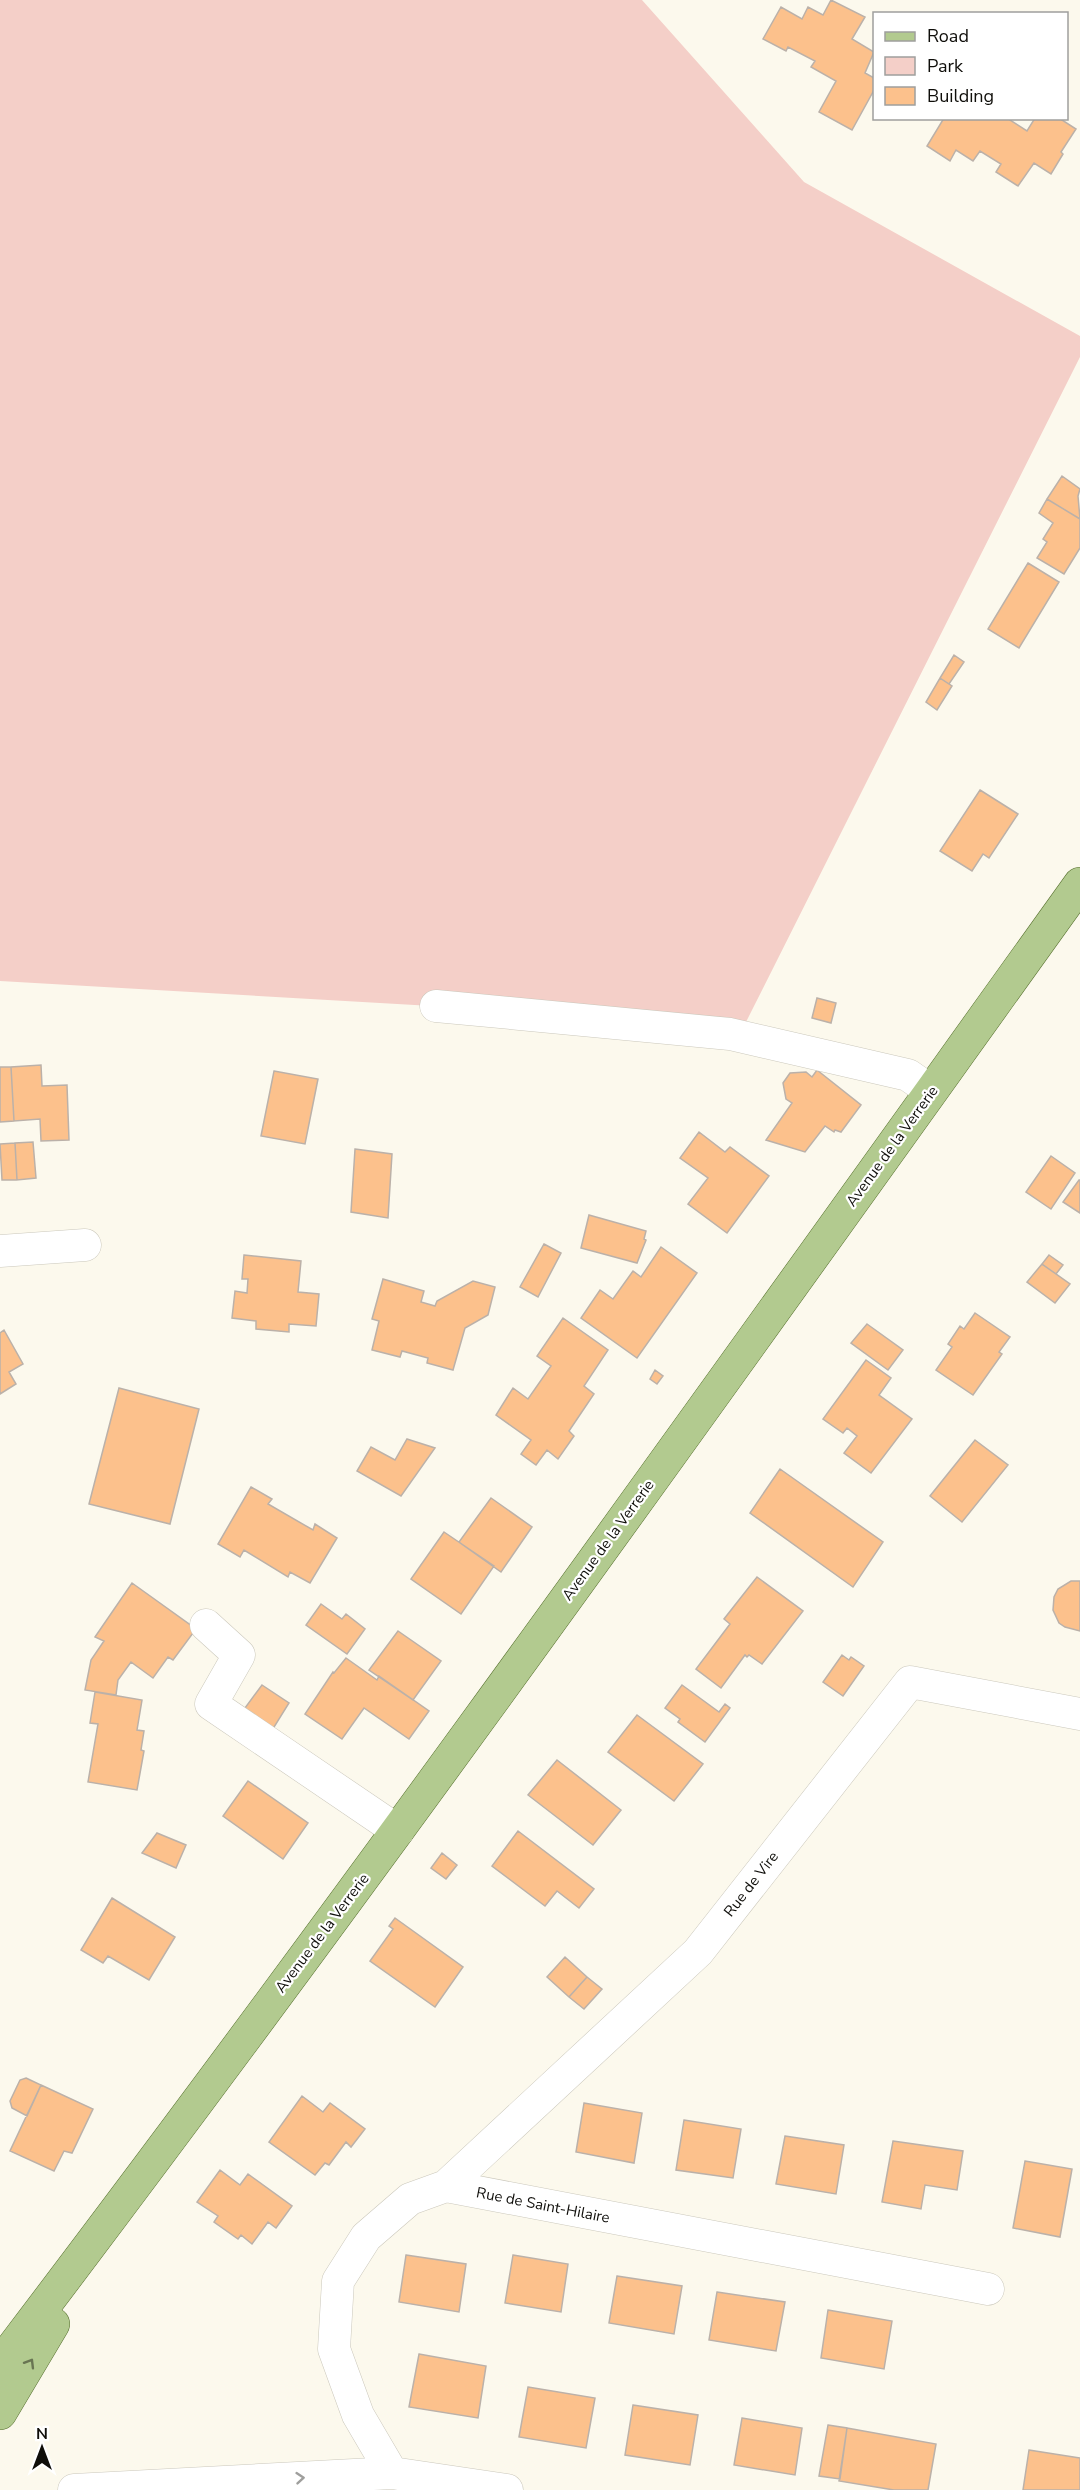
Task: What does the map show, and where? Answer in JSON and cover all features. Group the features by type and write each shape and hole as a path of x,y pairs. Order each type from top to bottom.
{"main road":[{"name":"Avenue de la Verrerie","path":"0,2364 398,1832 1080,884"},
{"name":"Avenue de la Verrerie","path":"0,2413 130,2193"}],"street":[{"path":"436,1006 729,1034 908,1075 932,1091"},
{"path":"0,1251 85,1245"},
{"path":"206,1625 239,1656 211,1704 398,1832"},
{"name":"Rue de Vire","path":"446,2186 698,1952 910,1682 1080,1714"},
{"path":"392,2473 358,2415 334,2349 338,2280 366,2237 410,2199 446,2186"},
{"name":"Rue de Saint-Hilaire","path":"446,2186 988,2289"},
{"path":"74,2490 392,2473 507,2490"}],"green space":[{"path":"0,0 642,0 804,182 1080,336 1080,357 745,1024 0,981"}],"building":[{"path":"831,0 865,17 852,39 873,51 865,73 873,77 873,92 852,130 819,112 836,81 811,67 815,61 788,47 786,51 763,39 781,7 802,19 808,7 823,15"},
{"path":"943,120 1010,120 1027,131 1034,120 1062,120 1076,129 1061,152 1063,154 1051,174 1034,163 1018,186 996,172 1001,164 980,151 973,161 956,150 950,161 927,146"},
{"path":"1062,476 1080,489 1078,496 1080,519 1047,499"},
{"path":"1047,499 1080,519 1080,548 1064,574 1037,558 1047,542 1043,539 1053,523 1039,513"},
{"path":"1028,563 1059,582 1019,648 988,629"},
{"path":"954,655 964,662 949,684 940,678"},
{"path":"940,678 952,686 937,710 926,702"},
{"path":"980,790 1018,814 989,858 983,854 972,871 940,851"},
{"path":"817,998 836,1003 831,1023 812,1018"},
{"path":"41,1065 42,1086 67,1085 69,1140 41,1141 40,1119 14,1121 11,1067"},
{"path":"0,1067 11,1067 14,1121 0,1122"},
{"path":"817,1070 861,1105 841,1132 835,1130 834,1132 825,1126 805,1152 766,1140 792,1103 786,1099 783,1083 790,1073 806,1072 812,1077"},
{"path":"274,1071 318,1079 305,1144 261,1136"},
{"path":"699,1132 725,1152 730,1147 769,1176 727,1233 688,1204 708,1178 680,1158"},
{"path":"33,1142 36,1178 17,1180 15,1143"},
{"path":"15,1143 17,1180 2,1180 0,1144"},
{"path":"355,1149 392,1154 388,1218 351,1212"},
{"path":"1051,1156 1075,1173 1051,1209 1026,1192"},
{"path":"1080,1180 1080,1213 1063,1202"},
{"path":"589,1215 646,1231 644,1239 646,1240 637,1263 581,1248"},
{"path":"544,1244 561,1253 538,1297 520,1287"},
{"path":"661,1247 697,1273 637,1358 581,1318 600,1290 613,1299 633,1271 641,1277"},
{"path":"244,1255 301,1261 298,1292 319,1294 316,1326 289,1324 289,1332 256,1329 256,1321 232,1318 235,1291 247,1293 248,1279 242,1279"},
{"path":"1049,1255 1063,1265 1056,1274 1042,1264"},
{"path":"1042,1264 1070,1284 1055,1303 1027,1282"},
{"path":"383,1279 424,1291 421,1302 435,1306 437,1301 473,1281 495,1287 488,1315 465,1328 453,1370 427,1363 428,1358 402,1351 400,1357 372,1350 379,1321 372,1319"},
{"path":"975,1313 1010,1337 999,1352 1002,1354 973,1395 936,1370 952,1347 948,1344 960,1326 964,1329"},
{"path":"563,1318 608,1350 584,1386 594,1394 569,1431 574,1436 558,1459 547,1450 536,1465 521,1454 531,1440 496,1415 513,1388 528,1399 551,1366 537,1356"},
{"path":"867,1324 903,1350 888,1370 851,1343"},
{"path":"4,1330 23,1364 9,1372 16,1384 0,1394 0,1333"},
{"path":"866,1360 891,1378 879,1395 912,1419 871,1473 844,1453 857,1436 847,1428 843,1433 823,1419"},
{"path":"655,1370 663,1376 657,1384 650,1379"},
{"path":"119,1388 199,1409 170,1524 89,1504"},
{"path":"407,1439 435,1448 401,1496 357,1471 371,1447 395,1460"},
{"path":"975,1440 1008,1465 962,1522 930,1496"},
{"path":"780,1469 883,1542 853,1587 750,1513"},
{"path":"251,1487 272,1499 268,1504 313,1530 315,1524 337,1538 310,1583 290,1572 288,1577 244,1550 240,1557 218,1544"},
{"path":"491,1498 532,1527 501,1572 459,1542"},
{"path":"444,1532 494,1566 461,1614 411,1579"},
{"path":"757,1577 803,1611 762,1664 749,1655 747,1657 745,1655 721,1688 696,1669 730,1624 724,1619"},
{"path":"1071,1581 1080,1581 1080,1631 1059,1623 1053,1610 1054,1597 1058,1589"},
{"path":"132,1583 196,1629 173,1660 168,1657 153,1678 131,1662 118,1680 116,1695 85,1690 91,1660 104,1641 95,1637"},
{"path":"321,1604 342,1619 346,1614 365,1629 347,1654 306,1625"},
{"path":"398,1631 441,1661 413,1700 369,1670"},
{"path":"842,1655 849,1660 851,1657 864,1666 843,1696 823,1682"},
{"path":"346,1658 377,1680 379,1676 429,1711 409,1739 364,1708 342,1739 305,1714 333,1672"},
{"path":"262,1685 289,1703 271,1732 242,1712"},
{"path":"682,1685 719,1712 725,1704 730,1708 705,1742 678,1722 680,1719 665,1708"},
{"path":"95,1692 142,1700 137,1730 144,1731 141,1750 144,1751 137,1790 88,1782 98,1724 90,1723"},
{"path":"637,1715 703,1764 674,1801 608,1752"},
{"path":"557,1760 621,1810 593,1845 528,1795"},
{"path":"248,1781 308,1823 283,1859 223,1816"},
{"path":"518,1831 594,1889 579,1908 557,1891 545,1906 492,1866"},
{"path":"157,1833 186,1845 176,1868 142,1853"},
{"path":"442,1853 457,1865 446,1879 431,1868"},
{"path":"112,1898 175,1937 149,1980 108,1956 103,1963 81,1950"},
{"path":"395,1918 463,1967 435,2007 370,1961 393,1929 389,1926"},
{"path":"565,1957 587,1977 569,1997 547,1977"},
{"path":"587,1977 602,1989 584,2009 569,1997"},
{"path":"26,2078 41,2085 27,2116 12,2108 10,2101 20,2080"},
{"path":"41,2085 93,2109 72,2153 64,2151 54,2171 10,2151"},
{"path":"302,2096 323,2112 330,2103 365,2129 351,2147 346,2142 329,2165 325,2163 315,2175 269,2142"},
{"path":"584,2103 642,2113 634,2163 576,2152"},
{"path":"684,2120 741,2129 733,2178 676,2170"},
{"path":"785,2136 844,2145 836,2194 776,2184"},
{"path":"893,2141 963,2151 957,2190 925,2185 921,2209 882,2202"},
{"path":"1025,2161 1072,2169 1060,2237 1013,2228"},
{"path":"220,2170 240,2185 248,2174 292,2206 276,2228 268,2222 252,2244 241,2235 238,2239 214,2222 218,2216 197,2202"},
{"path":"406,2255 466,2264 459,2312 399,2302"},
{"path":"513,2255 568,2264 561,2312 505,2303"},
{"path":"617,2276 682,2286 674,2334 609,2323"},
{"path":"717,2292 785,2302 776,2351 709,2340"},
{"path":"828,2310 892,2321 884,2369 821,2358"},
{"path":"419,2354 486,2366 478,2418 409,2407"},
{"path":"528,2387 595,2398 586,2448 519,2437"},
{"path":"633,2405 698,2415 690,2465 625,2455"},
{"path":"742,2418 802,2428 795,2475 734,2465"},
{"path":"828,2425 847,2428 840,2479 819,2476"},
{"path":"847,2428 936,2444 928,2490 894,2490 839,2481"},
{"path":"1029,2450 1080,2458 1080,2490 1023,2490"}]}
